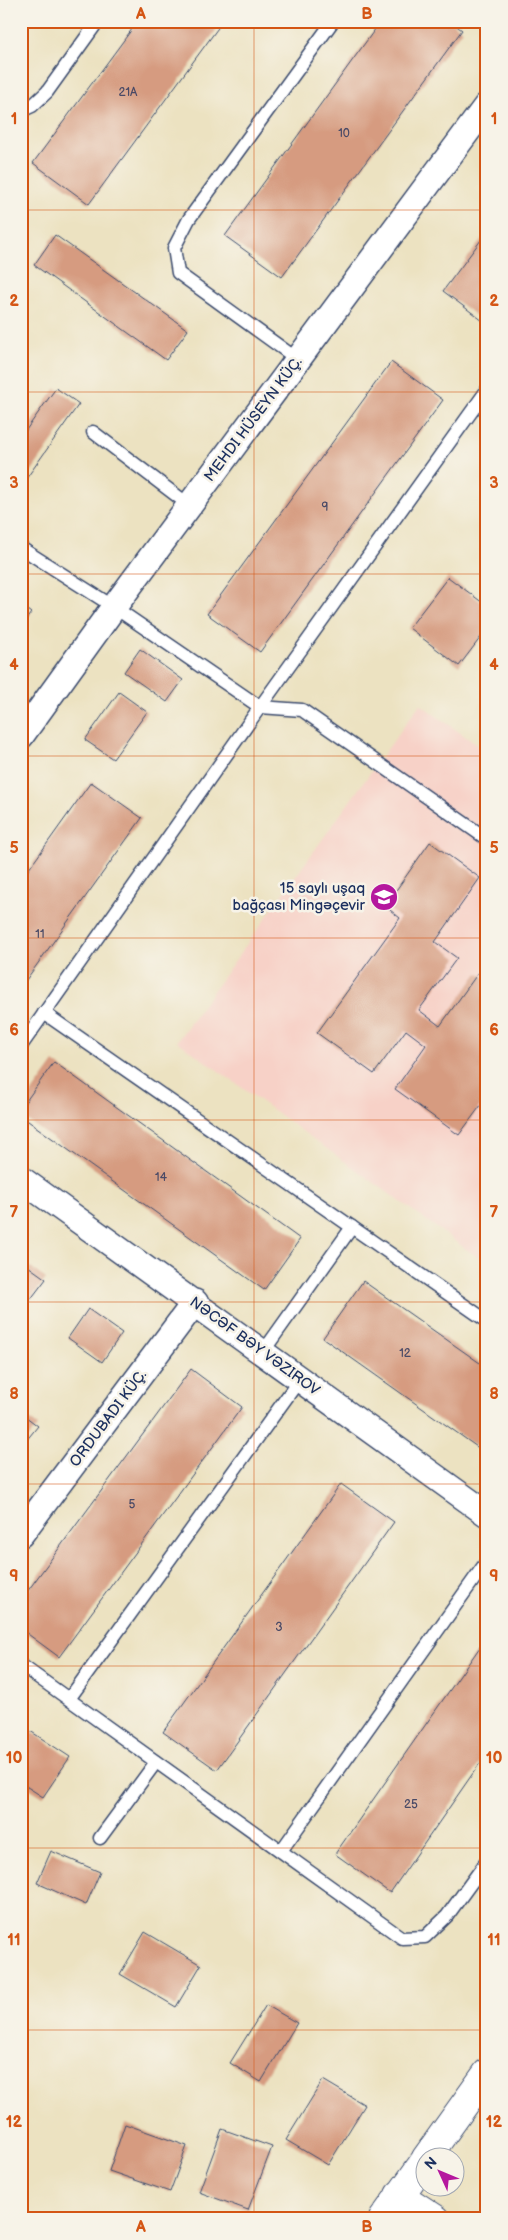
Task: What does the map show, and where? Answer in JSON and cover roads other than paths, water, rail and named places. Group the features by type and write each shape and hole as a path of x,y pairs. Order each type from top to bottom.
{"main road":[{"path":"433,2148 487,2073"},
{"path":"383,2219 416,2172"},
{"path":"399,2196 436,2219"}],"street":[{"name":"MEHDI HÜSEYN KÜÇ.","path":"21,736 189,505 487,104"},
{"name":"NƏCƏF BƏY VƏZIROV","path":"21,1179 195,1302 487,1514"},
{"name":"ORDUBADI KÜÇ.","path":"21,1534 195,1302"}],"lane":[{"path":"21,111 32,106 47,92 98,21"},
{"path":"297,359 178,273 174,248 189,219 333,21"},
{"path":"21,1046 487,390"},
{"path":"93,432 189,505"},
{"path":"21,548 114,607 260,707 302,710 487,840"},
{"path":"44,1014 487,1321"},
{"path":"263,1352 352,1227"},
{"path":"69,1699 300,1378"},
{"path":"281,1851 487,1561"},
{"path":"21,1665 402,1938 425,1937 447,1916 487,1861"},
{"path":"100,1838 156,1762"}],"place":[{"name":"15 saylı uşaq bağçası Mingəçevir","path":"384,897"}]}
